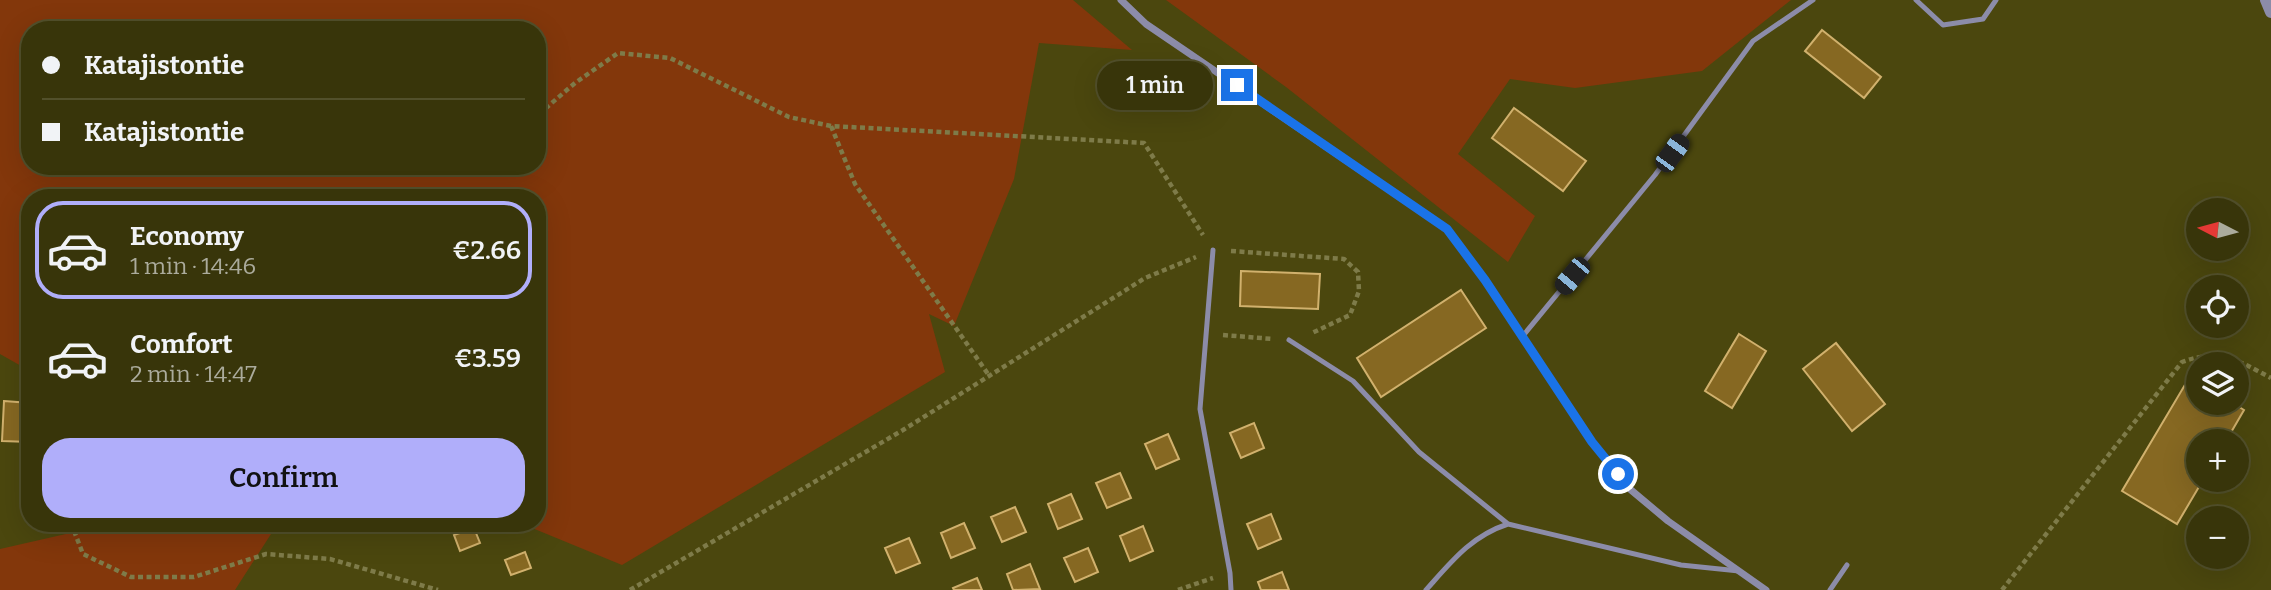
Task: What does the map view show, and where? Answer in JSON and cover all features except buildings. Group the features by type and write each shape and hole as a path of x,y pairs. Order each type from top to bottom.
{"street":[{"path":"1121,0 1146,24 1447,229 1592,442 1631,490 1668,521 1766,590"},
{"path":"2266,0 2271,12"}],"lane":[{"path":"1522,337 1655,175 1753,41 1813,0"},
{"path":"1916,0 1943,25 1983,19 1996,0"},
{"path":"1213,250 1200,409 1231,590"},
{"path":"1289,341 1353,381 1419,452 1508,524 1681,565 1740,571"},
{"path":"1426,590 1457,555 1487,531 1508,524"},
{"path":"1830,590 1847,565"}],"path":[{"path":"546,108 618,52 670,58 789,117 831,126 1144,144 1213,250"},
{"path":"630,590 903,430 988,374 855,184 831,126"},
{"path":"2002,590 2182,362 2203,355 2230,356 2271,378"},
{"path":"74,532 83,554 131,577 194,577 266,554 330,559 438,590"},
{"path":"1178,590 1230,573"}],"shaded area":[{"path":"0,0 1073,0 1132,50 1039,43 1014,179 954,326 929,314 945,372 622,565 542,532 546,532 546,189 21,189 21,366 0,354"},
{"path":"1166,0 1791,0 1702,71 1575,88 1510,79 1458,154 1535,216 1508,262 1286,87"},
{"path":"75,532 271,534 235,590 0,590 0,549"}],"route":[{"path":"1237,85 1447,229 1485,280 1592,442 1618,474"}]}
